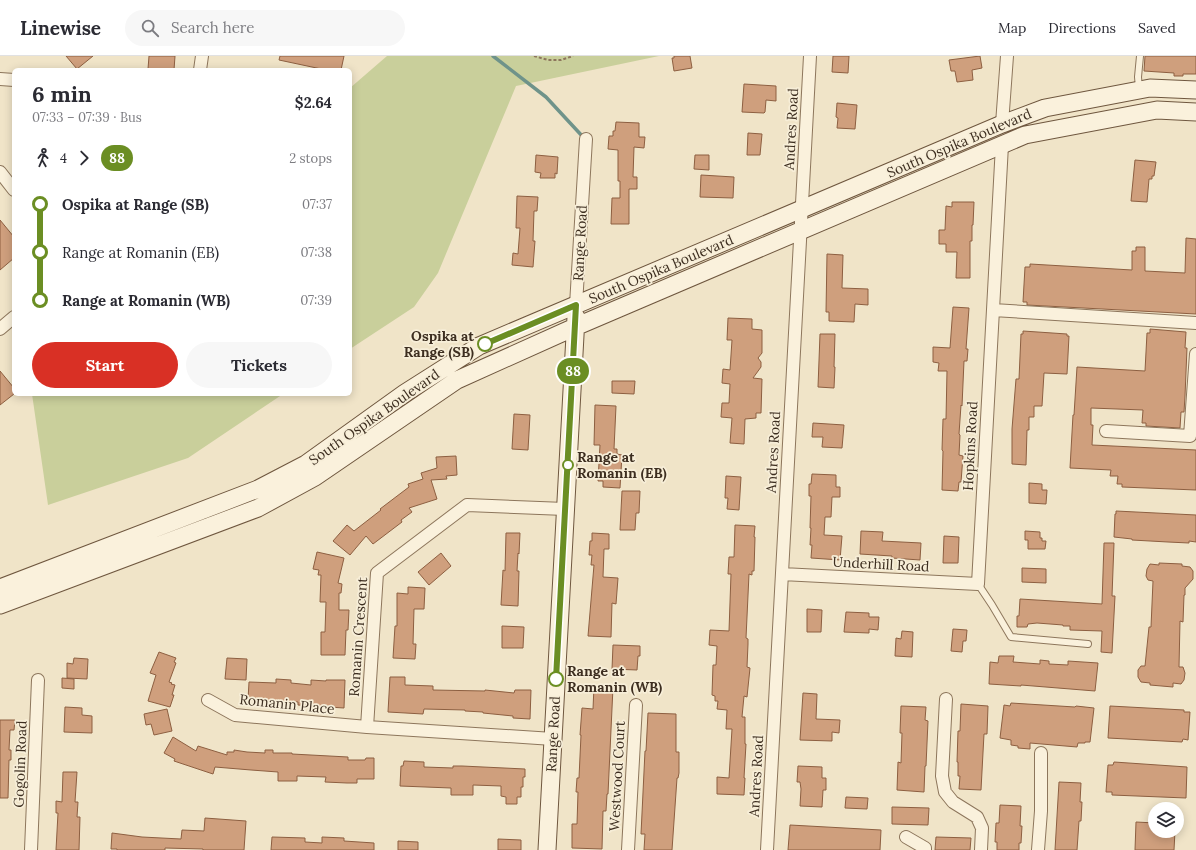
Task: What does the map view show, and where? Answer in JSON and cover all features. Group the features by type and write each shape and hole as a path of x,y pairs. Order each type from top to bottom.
{"main road":[{"name":"South Ospika Boulevard","path":"0,588 258,489 306,464 405,392 479,346 1002,124 1045,108 1150,88 1196,90"},
{"name":"South Ospika Boulevard","path":"0,605 258,508 315,478 457,380 575,327 1025,135 1157,110 1196,112"},
{"name":"Range Road","path":"547,850 576,305"}],"street":[{"path":"200,68 202,56"},
{"name":"Andres Road","path":"767,850 810,56"},
{"path":"1002,124 1007,56"},
{"path":"0,79 12,80"},
{"name":"Range Road","path":"576,305 586,139"},
{"name":"Hopkins Road","path":"978,584 1002,146"},
{"path":"0,172 12,187"},
{"path":"993,310 1196,323"},
{"path":"0,329 12,319"},
{"path":"1106,431 1190,436 1196,354"},
{"name":"Romanin Crescent","path":"367,727 376,573 467,505 565,509"},
{"name":"Underhill Road","path":"782,574 978,584"},
{"name":"Gogolin Road","path":"31,850 38,680"},
{"path":"946,699 942,776 945,792 953,802 977,817 982,828 981,850"},
{"name":"Romanin Place","path":"208,700 235,715 367,727"},
{"name":"Westwood Court","path":"628,850 636,704"},
{"path":"367,727 553,739"},
{"path":"1038,850 1041,811 1041,753"},
{"path":"906,838 925,848 925,850"}],"lane":[{"path":"1139,90 1138,77 1140,56"},
{"path":"978,584 1011,637 1088,644"}],"path":[{"path":"534,56 548,60 561,60 573,56"}],"green space":[{"path":"387,56 659,56 516,86 438,273 414,307 352,348 352,86"},
{"path":"32,396 280,396 188,458 48,505"}],"building":[{"path":"66,56 93,56 78,68 76,68"},
{"path":"149,56 175,56 174,68 148,68"},
{"path":"280,56 344,56 341,68 317,68 279,60"},
{"path":"674,56 690,56 692,68 674,71 672,58 674,58"},
{"path":"833,56 849,56 848,73 832,72"},
{"path":"980,56 982,68 972,70 973,80 957,82 955,71 951,71 949,60"},
{"path":"1145,56 1196,56 1196,74 1174,76 1174,73 1144,71"},
{"path":"744,84 776,86 776,101 766,100 764,113 742,112"},
{"path":"837,103 857,105 855,129 837,128"},
{"path":"616,122 639,123 639,137 645,137 644,148 634,147 633,177 637,177 637,189 629,189 629,224 611,224 612,198 620,198 620,181 618,181 618,150 608,149 609,136 613,136"},
{"path":"748,133 762,134 760,155 747,155"},
{"path":"536,155 558,157 557,174 555,173 555,178 540,178 541,173 535,172"},
{"path":"695,155 709,155 709,170 694,169"},
{"path":"1135,160 1156,162 1154,176 1152,176 1152,179 1149,179 1147,202 1131,201"},
{"path":"701,175 734,177 733,198 700,197"},
{"path":"517,196 538,197 537,211 534,211 533,241 535,241 533,267 512,265 513,253 518,254 520,228 516,228"},
{"path":"952,202 974,202 972,241 970,241 970,278 956,278 957,252 946,252 946,244 939,244 939,230 945,230 946,206 952,207"},
{"path":"0,220 12,235 12,260 0,270"},
{"path":"1186,238 1196,239 1196,314 1027,305 1027,302 1023,302 1025,267 1030,267 1030,264 1132,270 1132,251 1136,251 1136,247 1145,247 1145,271 1185,273"},
{"path":"827,254 843,255 842,288 868,289 868,305 855,304 854,322 829,321 829,312 826,312"},
{"path":"953,307 969,308 966,349 968,349 967,361 964,361 959,434 959,455 963,456 961,482 959,482 958,491 942,490 943,419 946,419 947,371 938,371 939,363 933,362 933,347 950,348"},
{"path":"728,318 752,319 752,329 762,330 762,353 758,358 761,362 761,367 753,378 762,379 761,413 756,413 756,418 745,419 744,444 730,443 732,418 721,417 722,403 729,403 730,384 722,383 723,369 730,370 732,340 727,340"},
{"path":"1150,329 1186,332 1185,348 1187,348 1184,412 1181,412 1180,428 1146,426 1146,423 1142,423 1143,410 1091,408 1091,425 1093,425 1092,445 1196,450 1196,490 1122,487 1122,484 1117,484 1118,476 1110,476 1111,470 1070,468 1077,367 1145,371 1147,333 1150,333"},
{"path":"1023,331 1067,334 1067,336 1069,336 1067,374 1044,373 1042,406 1034,406 1034,417 1029,417 1026,465 1012,464 1012,429 1016,379 1019,379 1021,334 1023,334"},
{"path":"820,334 835,334 834,388 818,387"},
{"path":"0,371 12,386 12,396 0,405"},
{"path":"612,381 635,381 634,394 612,393"},
{"path":"595,405 616,406 614,449 617,449 617,454 622,455 620,488 603,487 603,481 598,481 600,445 594,445"},
{"path":"514,414 530,415 528,450 512,449"},
{"path":"813,423 844,425 842,448 822,447 823,437 812,437"},
{"path":"456,456 457,475 446,476 447,479 431,480 437,499 409,508 412,512 401,520 402,522 373,544 366,536 350,555 333,541 347,525 354,531 409,487 408,484 423,479 421,473 437,468 436,457"},
{"path":"812,474 836,475 836,487 840,487 840,497 832,497 831,517 825,517 824,535 842,536 840,560 811,558 811,496 809,496 809,484 811,484"},
{"path":"726,476 741,477 739,510 727,509 728,498 725,498"},
{"path":"1029,483 1042,484 1042,490 1047,490 1046,504 1029,503"},
{"path":"622,491 640,491 639,513 636,513 635,530 620,530"},
{"path":"1116,511 1196,515 1196,542 1189,541 1189,543 1132,540 1114,537"},
{"path":"735,525 755,526 754,571 752,571 752,575 749,574 746,638 748,639 747,667 750,668 747,697 744,696 742,717 745,717 746,744 744,795 717,794 717,777 729,778 732,729 726,729 727,710 717,709 718,701 715,701 715,696 712,695 713,665 716,665 717,646 709,645 710,630 729,631 731,574 728,574 729,557 734,557"},
{"path":"861,531 883,532 882,541 921,543 920,560 860,554"},
{"path":"1025,531 1040,532 1040,538 1042,538 1042,541 1046,541 1045,549 1028,549 1028,540 1025,540"},
{"path":"506,533 520,533 517,571 519,571 518,606 501,605 503,570 505,571"},
{"path":"592,533 609,534 609,549 604,549 603,577 618,578 616,604 612,603 611,637 588,636 594,565 591,565 592,555 589,555"},
{"path":"944,536 959,537 958,563 943,563"},
{"path":"1104,543 1114,543 1112,596 1115,596 1112,653 1101,652 1102,631 1070,630 1070,626 1037,623 1028,624 1027,627 1017,627 1020,599 1102,604"},
{"path":"317,552 344,558 338,583 342,584 341,593 339,593 339,610 349,610 348,630 346,630 345,655 321,655 321,632 325,632 326,602 320,602 321,575 318,575 319,570 313,569"},
{"path":"441,553 451,566 429,585 418,572"},
{"path":"1159,563 1182,564 1182,566 1190,567 1193,571 1193,579 1185,588 1183,622 1180,621 1179,667 1183,667 1185,673 1184,680 1181,684 1173,683 1173,687 1150,685 1150,683 1141,682 1138,677 1138,670 1141,666 1145,666 1149,627 1151,627 1153,581 1148,580 1146,576 1147,569 1150,564 1159,565"},
{"path":"1022,568 1046,569 1046,583 1022,582"},
{"path":"408,587 425,588 424,609 414,609 413,644 416,644 415,659 393,658 395,626 397,626 397,593 408,594"},
{"path":"807,609 822,610 821,632 807,632"},
{"path":"846,612 869,613 869,617 879,617 878,630 869,629 869,633 844,632"},
{"path":"502,626 524,627 523,648 502,648"},
{"path":"953,629 967,630 966,641 963,641 962,652 951,651"},
{"path":"902,631 913,632 912,657 895,656 896,638 901,639"},
{"path":"613,645 640,646 640,656 638,656 637,670 612,669"},
{"path":"159,652 176,658 174,662 176,663 169,682 175,685 172,695 174,695 170,707 148,701 156,675 150,673"},
{"path":"999,656 1014,656 1013,662 1040,664 1040,660 1049,661 1049,664 1068,665 1068,661 1098,663 1095,691 989,684 990,662 998,663"},
{"path":"74,658 88,659 87,679 67,678 67,663 73,664"},
{"path":"227,658 247,659 246,680 225,679"},
{"path":"390,677 405,677 405,685 433,686 433,690 485,690 514,693 515,690 531,690 530,719 513,718 513,716 465,710 424,709 423,714 388,712"},
{"path":"62,678 74,679 74,689 62,688"},
{"path":"276,679 291,680 291,683 311,685 311,680 345,680 344,708 298,705 298,702 248,700 249,682 276,683"},
{"path":"594,686 613,687 608,794 606,811 603,811 602,849 572,848 572,824 577,824 578,792 576,792 577,778 579,778 582,708 593,709"},
{"path":"803,693 817,694 816,719 840,720 839,733 832,732 832,741 800,740"},
{"path":"1011,703 1094,708 1090,742 1078,743 1077,747 1030,743 1030,749 1018,748 1018,746 1011,745 1011,740 1000,738 1004,705 1010,706"},
{"path":"961,704 988,706 987,734 984,734 981,790 959,789 960,776 958,776 957,762"},
{"path":"901,706 926,707 925,720 928,721 924,792 897,790 898,762 901,763"},
{"path":"1110,706 1184,710 1184,712 1190,712 1188,740 1183,739 1182,742 1108,738"},
{"path":"65,707 82,708 82,715 92,716 92,733 64,732"},
{"path":"167,709 172,731 154,735 151,724 146,725 144,714"},
{"path":"648,713 676,714 676,752 679,752 679,773 677,778 672,850 644,850 645,834 641,834"},
{"path":"0,720 15,720 14,730 10,730 9,750 11,750 11,760 9,760 8,798 0,798"},
{"path":"173,737 196,751 198,746 227,755 227,752 234,752 234,750 265,753 265,750 273,750 273,753 348,757 348,760 365,760 366,758 374,758 374,779 357,779 357,783 347,783 325,782 326,777 297,776 297,781 278,781 278,772 215,767 213,774 174,761 175,759 164,753"},
{"path":"404,761 424,762 424,767 453,768 453,766 462,766 525,769 523,787 521,787 521,797 517,797 517,804 506,804 506,797 501,796 501,786 473,785 473,795 451,795 451,788 400,786 401,766 403,766"},
{"path":"1114,762 1187,767 1186,798 1112,795 1112,792 1106,792 1108,765 1113,765"},
{"path":"798,766 822,767 822,778 826,778 826,790 823,790 822,807 800,806 801,789 800,782 797,782"},
{"path":"63,772 77,772 75,802 78,802 77,817 80,817 79,850 56,850 58,813 56,813 56,801 62,802"},
{"path":"1059,782 1081,783 1081,821 1079,821 1077,850 1055,850"},
{"path":"846,797 868,798 867,809 845,808"},
{"path":"1000,805 1021,806 1020,826 1022,826 1019,850 997,850 997,842 995,842 996,823 999,823"},
{"path":"892,807 929,808 928,825 892,824"},
{"path":"205,818 246,821 244,850 165,848 165,850 111,849 112,833 142,837 181,839 182,830 204,831"},
{"path":"1136,822 1148,823 1148,838 1175,838 1174,850 1135,850"},
{"path":"790,825 881,830 880,850 788,850"},
{"path":"272,837 305,838 305,842 322,843 322,837 344,838 344,841 374,843 374,850 271,850"},
{"path":"936,837 971,838 970,850 935,850"},
{"path":"498,839 521,840 521,850 498,850"},
{"path":"398,841 418,842 418,850 398,850"}],"waterway":[{"path":"493,56 546,97 584,138"}],"bus line":[{"name":"88","path":"485,344 576,305 556,679"}],"place":[{"name":"Ospika at Range (SB)","path":"485,344"},
{"name":"Range at Romanin (EB)","path":"568,465"},
{"name":"Range at Romanin (WB)","path":"556,679"}]}
